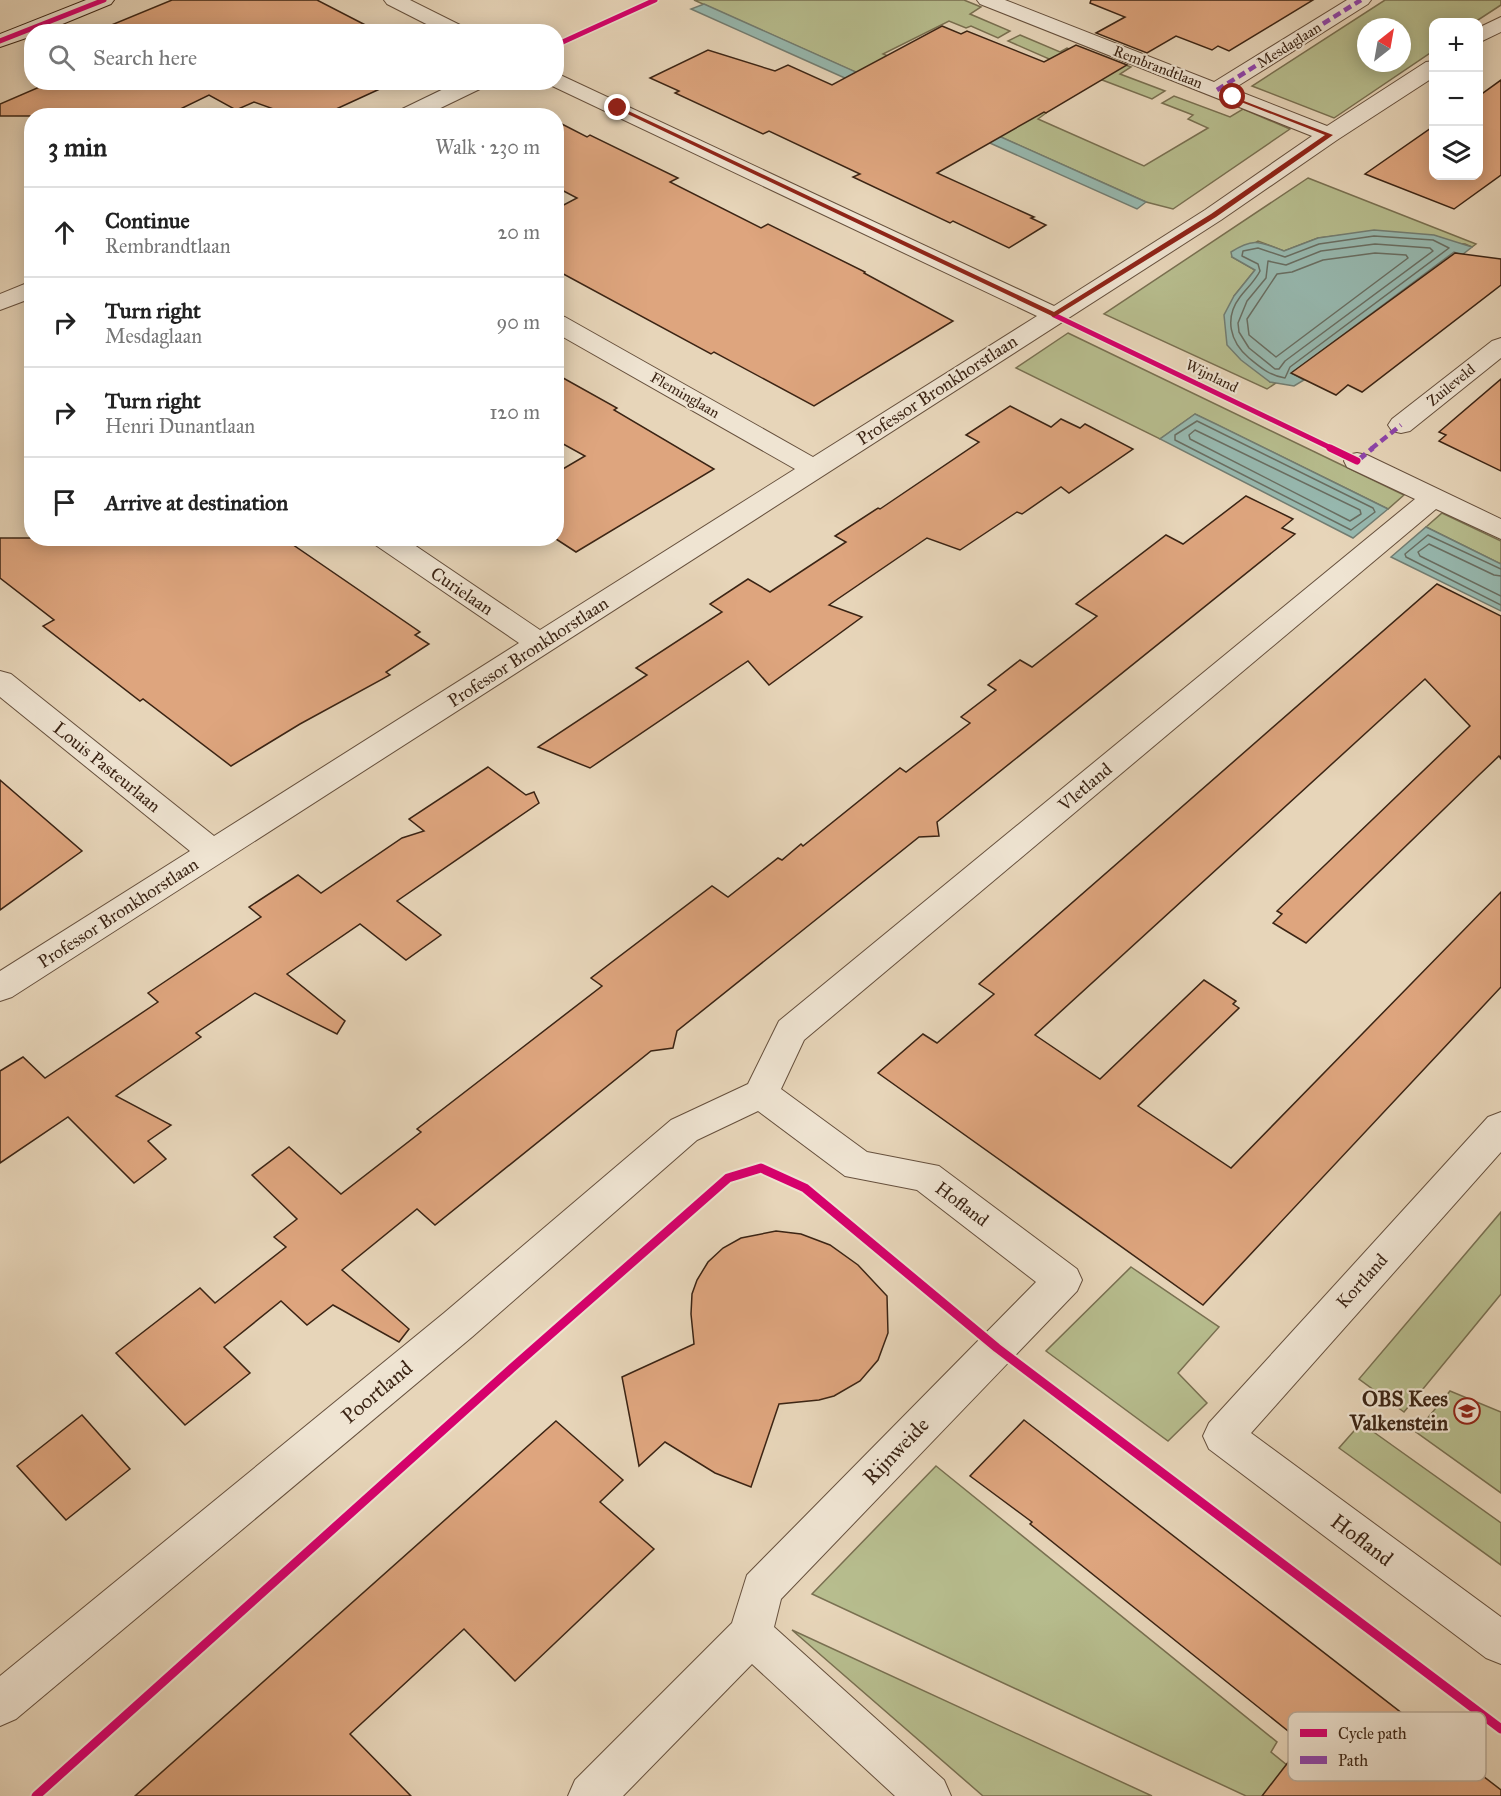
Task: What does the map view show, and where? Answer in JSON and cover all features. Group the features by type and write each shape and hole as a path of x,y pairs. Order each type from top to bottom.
{"street":[{"path":"40,24 104,0"},
{"path":"394,0 443,24"},
{"name":"Rembrandtlaan","path":"987,0 1020,5 1217,90 1329,135"},
{"name":"Mesdaglaan","path":"1217,90 1361,0"},
{"path":"1483,34 1501,22"},
{"path":"2,38 24,30"},
{"path":"564,83 1054,315 1214,215 1329,135 1429,70"},
{"path":"422,108 460,90"},
{"name":"Professor Bronkhorstlaan","path":"0,988 1054,315"},
{"name":"Fleminglaan","path":"564,327 814,469"},
{"name":"Zuileveld","path":"1401,425 1501,346"},
{"path":"1357,461 1501,530"},
{"name":"Vletland","path":"761,1094 791,1031 1433,498"},
{"name":"Curielaan","path":"396,546 540,644"},
{"name":"Louis Pasteurlaan","path":"0,681 213,852"},
{"name":"Hofland","path":"761,1094 858,1165 926,1177 1063,1280"},
{"name":"Poortland","path":"0,1704 458,1325 684,1130 761,1094"},
{"name":"Kortland","path":"1223,1436 1501,1127"},
{"name":"Rijnweide","path":"751,1634 762,1589 1063,1280"},
{"name":"Hofland","path":"1223,1436 1501,1643"},
{"path":"591,1796 751,1634 928,1796"}],"green space":[{"path":"694,0 964,0 981,7 970,14 1010,31 998,38 971,26 966,28 949,21 883,54 986,97 997,92 1046,113 1038,119 1144,166 1208,128 1188,119 1193,115 1162,103 1174,96 1230,117 1243,109 1290,129 1173,209 1146,202"},
{"path":"1385,0 1501,0 1501,5 1481,18 1429,18 1429,54 1411,66 1411,18 1357,18"},
{"path":"1357,18 1357,72 1402,72 1334,118 1252,86"},
{"path":"1020,35 1060,52 1067,48 1092,58 1056,62 1008,41"},
{"path":"1107,58 1131,67 1120,74 1165,91 1152,99 1097,78"},
{"path":"1308,178 1476,244 1472,247 1465,244 1343,235 1318,238 1284,251 1258,241 1232,257 1255,270 1234,296 1270,382 1276,383 1267,389 1104,314"},
{"path":"1068,333 1404,495 1388,509 1195,414 1160,439 1016,368"},
{"path":"1442,513 1501,541 1501,564 1426,527"},
{"path":"1501,1212 1501,1294 1404,1412 1359,1379"},
{"path":"1131,1267 1219,1327 1178,1373 1207,1403 1168,1441 1046,1351"},
{"name":"OBS Kees Valkenstein","path":"1450,1391 1501,1412 1501,1493 1416,1432"},
{"path":"1361,1423 1501,1523 1501,1565 1339,1448"},
{"path":"936,1466 1277,1742 1271,1752 1288,1766 1288,1781 1307,1781 1325,1796 1246,1796 812,1594"},
{"path":"792,1630 1152,1796 983,1796"}],"water":[{"path":"704,4 1146,202 1137,209 691,9"},
{"path":"1374,230 1434,235 1472,247 1462,255 1454,252 1292,373 1304,380 1294,386 1270,382 1241,360 1227,345 1224,315 1234,296 1255,270 1232,257 1231,252 1246,244 1257,242 1284,251 1318,238"},
{"path":"1195,414 1388,509 1353,538 1160,439"},
{"path":"1426,527 1501,564 1501,611 1391,557"}],"building":[{"path":"172,0 317,0 364,24 114,24"},
{"path":"1091,0 1313,0 1229,51 1218,46 1212,50 1176,36 1147,53 1096,33 1125,17 1090,3"},
{"path":"942,26 961,34 967,31 1044,62 1076,45 1127,65 937,173 1034,217 1031,218 1046,225 1009,248 853,177 860,174 769,131 763,134 675,93 679,91 650,78 708,50 775,71 788,65 832,85"},
{"path":"1501,80 1501,175 1454,209 1365,174 1429,129 1429,180 1483,180 1483,93"},
{"path":"32,90 378,90 338,108 271,108 254,102 240,108 232,108 209,95 182,108 24,108 24,116 0,116 0,104"},
{"path":"564,125 587,137 590,135 678,178 670,182 761,228 768,224 865,272 953,321 814,406 714,352 711,354 564,274 564,205 577,198 564,191"},
{"path":"1455,253 1501,259 1501,285 1362,392 1348,385 1336,395 1291,373"},
{"path":"564,378 617,408 614,410 714,469 576,552 564,544 564,468 585,456 564,444"},
{"path":"1501,379 1501,471 1439,441 1446,435 1439,432"},
{"path":"1010,406 1051,427 1061,419 1080,428 1085,424 1133,449 1069,493 1061,487 1022,514 1017,512 960,550 927,538 829,605 862,617 769,685 748,661 590,768 538,747 647,675 636,668 722,612 710,604 748,579 770,592 846,542 835,536 878,508 880,509 979,442 966,435"},
{"path":"1246,496 1293,519 1282,528 1295,534 937,822 939,836 919,837 677,1031 673,1048 651,1051 435,1225 417,1209 342,1270 409,1329 399,1342 333,1305 307,1325 281,1301 224,1347 250,1373 185,1425 116,1353 200,1288 215,1303 286,1247 274,1237 297,1219 252,1175 289,1147 341,1194 421,1132 417,1129 602,986 591,978 712,886 728,897 778,858 782,860 801,844 803,846 900,768 906,772 970,723 961,717 996,690 988,685 1020,660 1032,667 1097,616 1076,604 1166,535 1183,544"},
{"path":"0,538 24,538 24,546 295,546 420,632 415,635 429,644 386,672 390,675 300,724 231,766 143,699 140,701 43,626 54,620 0,578"},
{"path":"1437,584 1501,616 1501,759 1499,756 1306,943 1273,923 1282,914 1277,911 1470,726 1425,679 1035,1035 1100,1079 1204,980 1236,1001 1233,1004 1239,1008 1138,1106 1231,1168 1501,892 1501,987 1203,1305 878,1073 923,1034 937,1043 994,994 979,984"},
{"path":"488,767 526,795 534,792 539,803 397,901 441,935 406,960 360,924 287,974 345,1021 337,1034 255,993 196,1033 201,1037 116,1096 171,1125 148,1141 166,1159 134,1183 68,1117 0,1163 0,1071 23,1057 45,1078 158,1002 148,993 261,917 249,907 298,875 321,893 402,838 424,831 409,819"},
{"path":"0,780 82,851 0,910"},
{"path":"776,1231 801,1234 830,1245 858,1265 887,1296 888,1333 878,1360 860,1381 834,1396 779,1404 751,1487 715,1473 665,1442 639,1466 622,1377 694,1344 692,1294 708,1262 723,1248 741,1238"},
{"path":"82,1415 130,1469 66,1520 17,1466"},
{"path":"1024,1420 1400,1712 1288,1712 1288,1731 1030,1524 1032,1522 970,1476"},
{"path":"556,1421 623,1480 600,1502 654,1549 515,1681 464,1629 350,1734 411,1796 135,1796"},
{"path":"1288,1762 1288,1781 1486,1781 1486,1778 1501,1790 1501,1796 1262,1796"}],"marked path":[{"path":"1217,90 1361,0"},
{"path":"1357,461 1401,425"}],"cycle path":[{"path":"43,24 104,0"},
{"path":"564,41 655,0"},
{"path":"0,41 24,32"},
{"name":"Wijnland","path":"1054,315 1357,461"},
{"path":"36,1796 512,1368 728,1178 761,1168 805,1188 997,1348 1479,1712"},
{"path":"1486,1718 1501,1729"}],"place":[{"name":"OBS Kees Valkenstein","path":"1467,1411"}],"route":[{"path":"618,108 921,254 1054,315 1214,215 1329,135 1233,97"}]}
